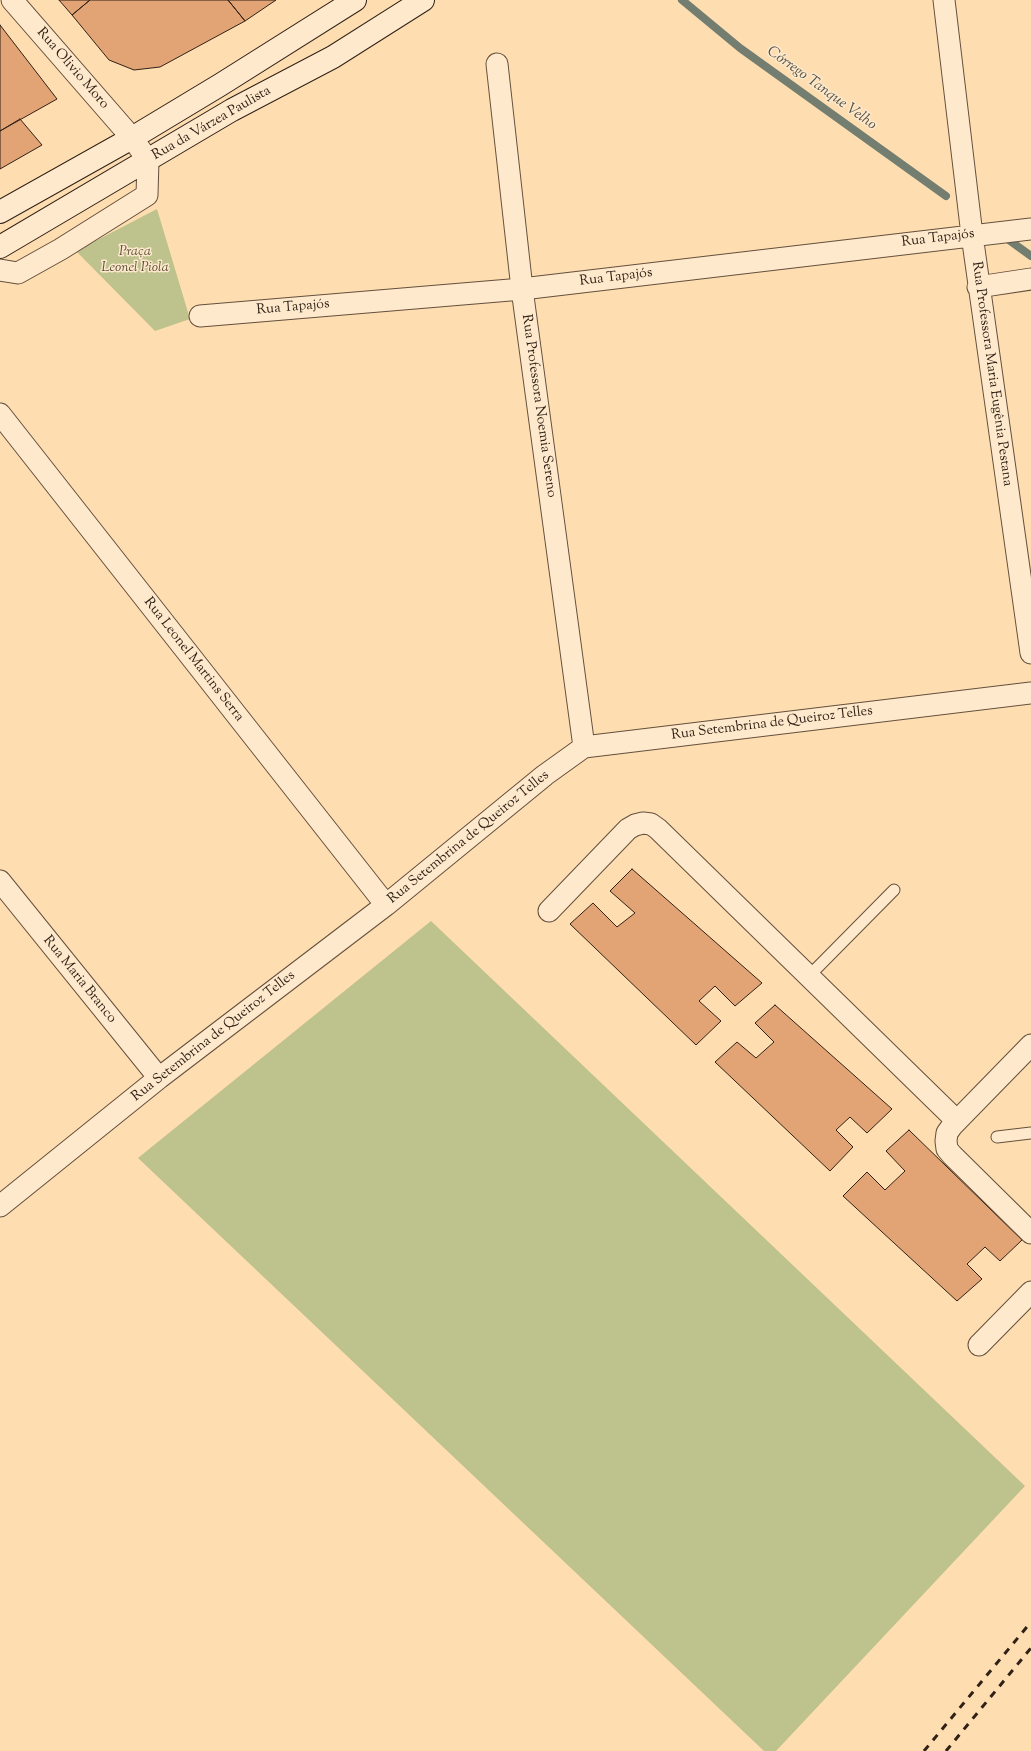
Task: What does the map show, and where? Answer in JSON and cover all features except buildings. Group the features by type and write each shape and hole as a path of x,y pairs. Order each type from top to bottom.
{"main road":[{"name":"Rua da Várzea Paulista","path":"0,212 132,138 234,77 356,0"},
{"name":"Rua da Várzea Paulista","path":"0,247 232,110 333,56 423,0"}],"street":[{"name":"Rua Olivio Moro","path":"12,0 132,138 148,160"},
{"name":"Rua Professora Maria Eugênia Pestana","path":"944,0 978,286 1031,653"},
{"name":"Rua Professora Noemia Sereno","path":"497,64 522,289 584,747"},
{"path":"0,270 18,274 147,195 148,160"},
{"name":"Rua Tapajós","path":"200,316 522,289 1031,229"},
{"path":"978,286 1031,280"},
{"name":"Rua Leonel Martins Serra","path":"0,414 386,905"},
{"name":"Rua Setembrina de Queiroz Telles","path":"0,1206 159,1078 386,905 545,775 584,747 1031,693"},
{"path":"549,911 628,829 643,823 651,824 658,829 957,1121"},
{"name":"Rua Maria Branco","path":"0,881 159,1078"},
{"path":"1030,1047 957,1121 947,1133 946,1141 947,1149 952,1155 1031,1233"},
{"path":"980,1345 1031,1292"}],"lane":[{"path":"809,976 894,890"},
{"path":"997,1137 1031,1133"}],"green space":[{"name":"Praça Leonel Piola","path":"157,209 190,319 155,331 76,251"},
{"path":"431,921 1025,1486 776,1751 764,1751 138,1158"}],"waterway":[{"name":"Córrego Tanque Velho","path":"682,0 740,48 946,196"},
{"name":"Córrego Tanque Velho","path":"1002,235 1031,256"}],"railway":[{"path":"924,1751 1031,1622"},
{"path":"946,1751 1031,1648"}]}
